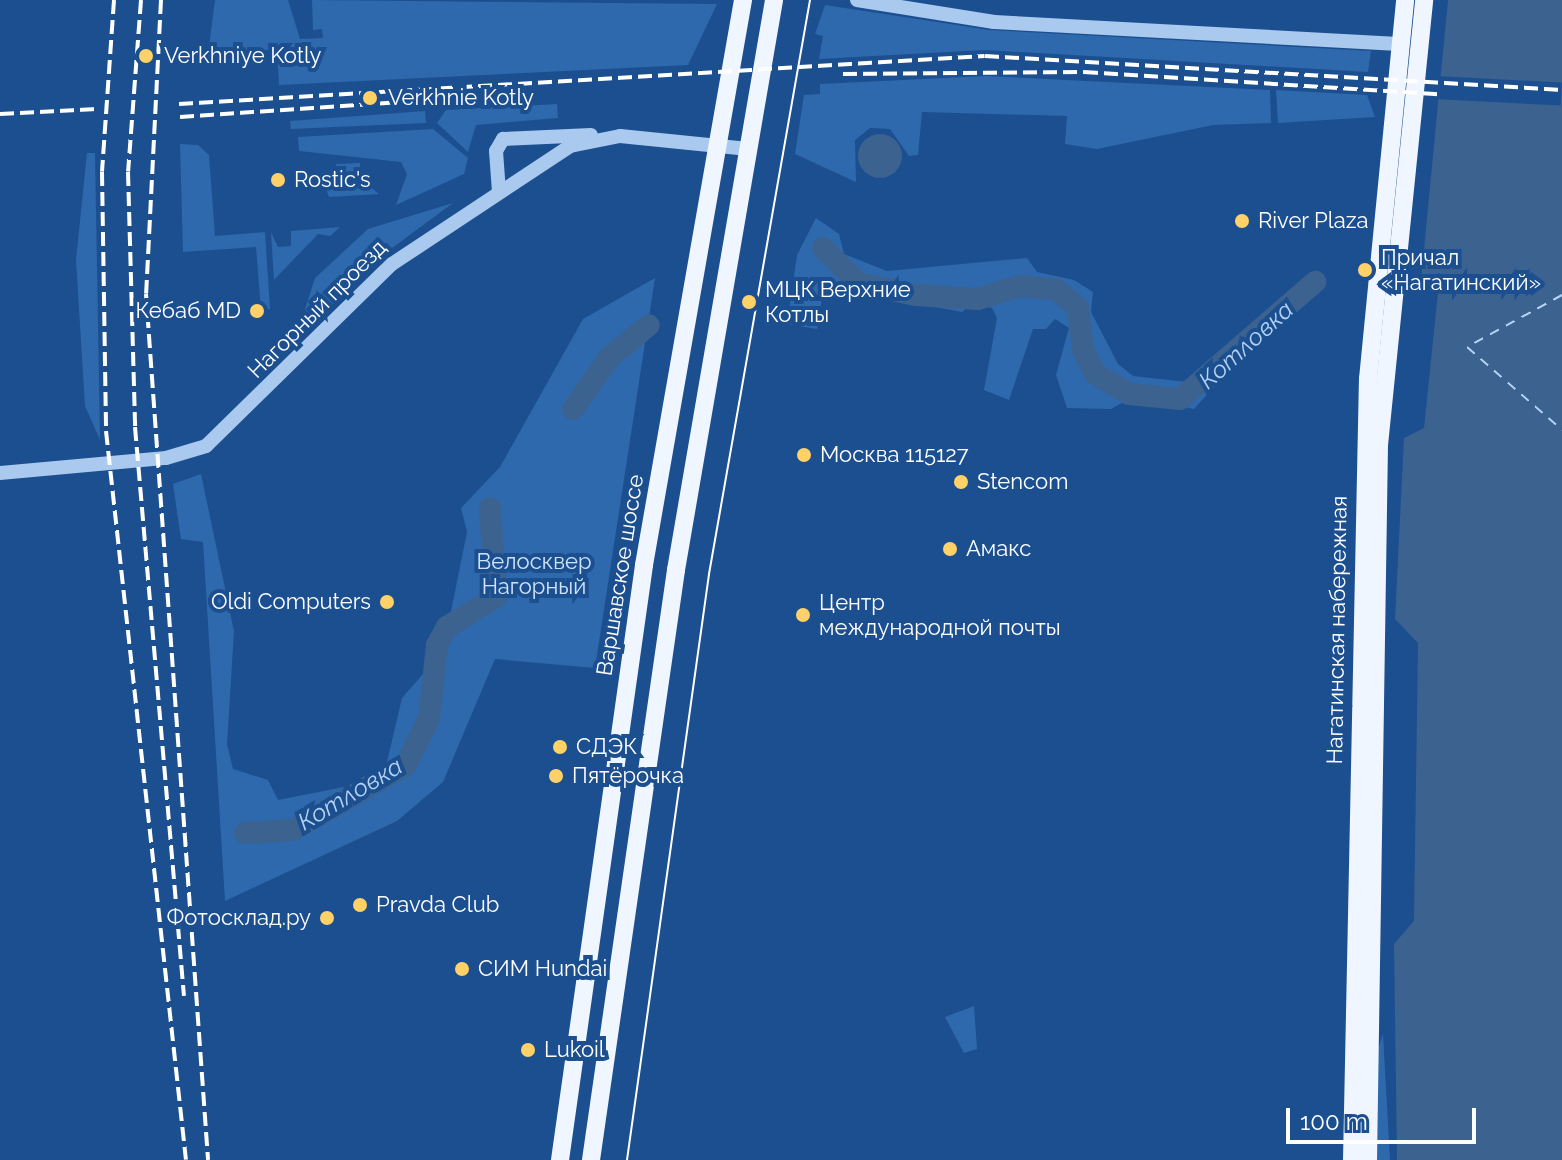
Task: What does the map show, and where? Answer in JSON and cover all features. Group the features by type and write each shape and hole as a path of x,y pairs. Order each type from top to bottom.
{"main road":[{"name":"Варшавское шоссе","path":"560,1160 644,565 743,0"},
{"name":"Нагатинская набережная","path":"1352,1160 1364,458 1392,101 1405,0"},
{"name":"Нагатинская набережная","path":"1368,1160 1379,445 1424,0"},
{"path":"591,1160 676,570 776,3"}],"street":[{"path":"857,0 994,22 1398,44"},
{"name":"Нагорный проезд","path":"0,473 174,457 206,446 392,264 499,192 533,165 602,136 748,149"},
{"path":"499,192 496,151 503,139 602,136"}],"green space":[{"path":"215,0 288,0 300,39 323,38 322,29 313,30 312,0 717,4 688,65 279,85 277,49 214,55 209,46"},
{"path":"825,5 989,30 1371,51 1368,72 985,50 819,59 823,36 815,34"},
{"path":"985,76 1270,90 1271,123 1213,125 1097,149 1065,144 1067,116 922,112 918,155 909,156 890,129 870,128 855,140 856,182 795,154 804,95 820,94 820,84"},
{"path":"1276,90 1367,95 1375,117 1278,123"},
{"path":"557,104 558,118 476,125 468,152 437,123 446,110"},
{"path":"425,111 426,123 291,129 290,121"},
{"path":"433,129 468,158 464,174 396,205 407,174 401,162 299,151 298,137"},
{"path":"180,144 198,145 209,155 215,236 265,232 270,309 261,310 256,247 183,252"},
{"path":"87,153 95,153 100,440 85,406 76,260"},
{"path":"360,163 361,179 379,194 329,197 323,181 337,180 336,164"},
{"path":"453,203 384,254 313,324 303,315 315,278 368,229"},
{"path":"816,218 839,234 844,254 887,271 1027,258 1037,272 1074,280 1093,292 1091,312 1118,364 1133,376 1196,383 1244,334 1253,343 1194,409 1134,396 1111,409 1067,408 1056,375 1069,328 1055,319 1046,329 1033,329 1009,400 984,390 997,318 992,308 971,304 962,312 824,286 817,329 787,324 797,255"},
{"path":"340,227 330,236 318,234 274,280 271,232 278,247 291,246 291,231"},
{"name":"Велосквер Нагорный","path":"655,278 595,668 495,659 443,782 397,821 225,901 203,542 181,539 173,484 201,474 234,631 227,744 233,769 268,780 278,800 349,786 386,766 402,698 443,651 467,532 461,508 500,467 583,319"},
{"path":"974,1006 977,1049 964,1053 945,1017"},
{"path":"1383,1034 1390,1160 1374,1160 1377,1052"}],"shaded area":[{"path":"1448,0 1562,0 1562,1160 1397,1160 1394,944 1414,921 1418,643 1395,619 1404,438 1424,428 1440,273 1421,280"},
{"path":"880,134 895,141 902,156 895,171 880,178 865,171 858,156 865,141"}],"pier":[{"path":"1436,76 1562,83 1561,106 1435,99"}],"waterway":[{"name":"Котловка","path":"823,248 858,283 916,295 978,299 1019,286 1056,289 1078,308 1083,350 1095,374 1129,394 1180,399 1315,282"},
{"name":"Котловка","path":"573,409 610,357 649,325"},
{"name":"Котловка","path":"245,833 293,830 406,765 429,718 437,645 447,627 496,597 490,508"}],"ferry route":[{"path":"1562,295 1467,347 1562,430"}],"tram line":[{"path":"627,1160 709,574 810,0"}],"railway":[{"path":"114,0 102,172 106,431 186,1160"},
{"path":"141,0 128,172 135,427 184,996"},
{"path":"161,0 146,294 208,1160"},
{"path":"179,104 985,56 1562,90"},
{"path":"843,74 1084,72 1438,94"},
{"path":"180,117 471,97"},
{"path":"0,114 97,109"}],"place":[{"name":"Verkhniye Kotly","path":"146,56"},
{"name":"Verkhnie Kotly","path":"370,98"},
{"name":"Rostic's","path":"278,180"},
{"name":"River Plaza","path":"1242,221"},
{"name":"Причал «Нагатинский»","path":"1365,270"},
{"name":"МЦК Верхние Котлы","path":"749,302"},
{"name":"Кебаб MD","path":"257,311"},
{"name":"Москва 115127","path":"804,455"},
{"name":"Stencom","path":"961,482"},
{"name":"Амакс","path":"950,549"},
{"name":"Oldi Computers","path":"387,602"},
{"name":"Центр международной почты","path":"803,615"},
{"name":"СДЭК","path":"560,747"},
{"name":"Пятёрочка","path":"556,776"},
{"name":"Pravda Club","path":"360,905"},
{"name":"Фотосклад.ру","path":"327,918"},
{"name":"СИМ Hundai","path":"462,969"},
{"name":"Lukoil","path":"528,1050"}]}
